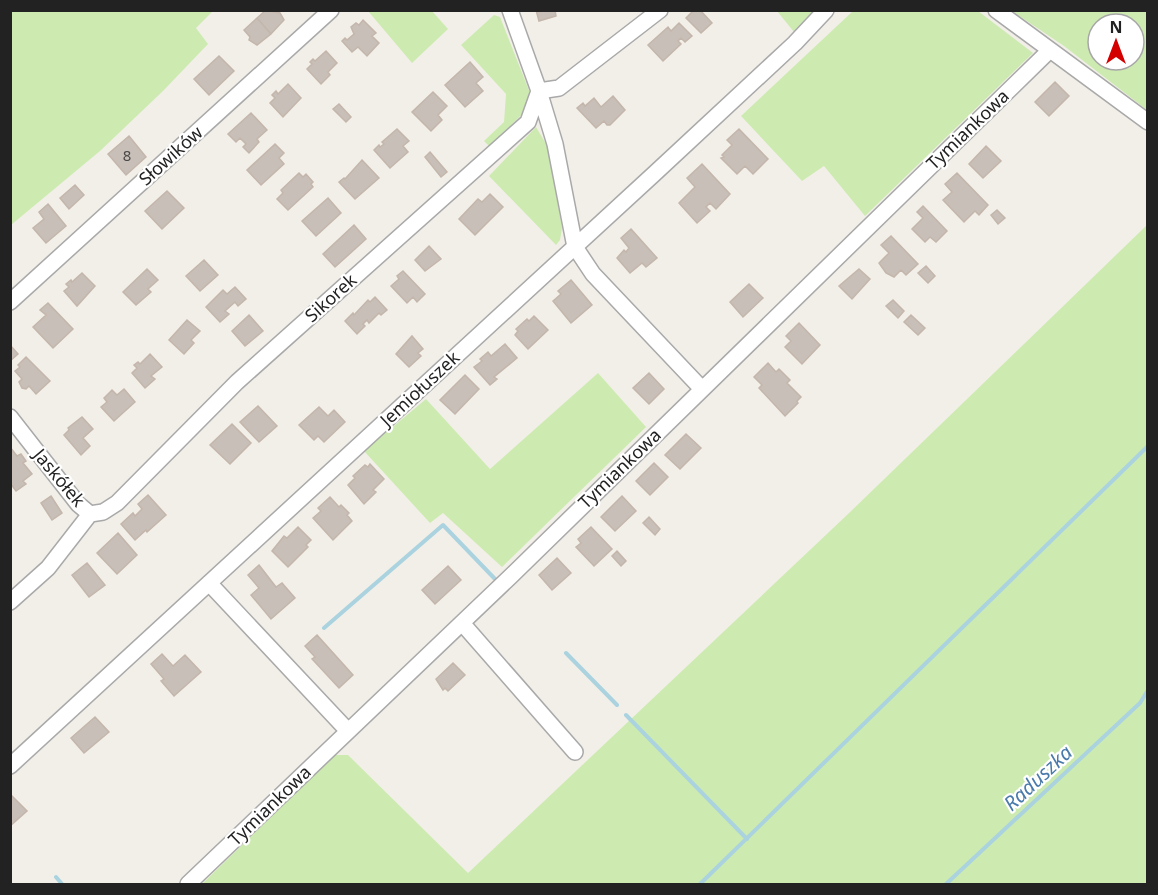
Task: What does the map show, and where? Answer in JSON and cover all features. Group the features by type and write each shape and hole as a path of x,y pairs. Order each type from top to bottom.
{"street":[{"name":"Słowików","path":"10,302 332,10"},
{"path":"510,10 555,144 575,247 593,274 702,389"},
{"path":"539,91 559,88 660,10"},
{"name":"Jemiołuszek","path":"10,766 786,52 826,10"},
{"path":"996,10 1148,122"},
{"name":"Tymiankowa","path":"188,885 462,623 1049,51"},
{"name":"Sikorek","path":"117,503 237,382 528,122 539,91"},
{"name":"Jaskółek","path":"10,417 78,504 90,514 103,512 117,503"},
{"path":"10,602 48,568 90,514"},
{"path":"209,583 348,731"},
{"path":"462,623 575,752"}],"green space":[{"path":"11,10 213,11 196,28 208,44 100,151 11,225"},
{"path":"368,11 432,11 448,29 412,63"},
{"path":"777,11 814,11 794,32"},
{"path":"853,11 978,11 1033,53 865,216 824,166 802,181 741,116"},
{"path":"1012,11 1147,11 1147,110 1098,72 1146,72 1146,12 1086,12 1086,63"},
{"path":"494,15 500,17 530,93 525,111 490,147 484,141 504,122 506,94 461,45"},
{"path":"536,127 548,147 562,228 560,240 556,245 489,176"},
{"path":"1147,225 1147,884 202,884 335,755 348,755 468,873 847,515"},
{"path":"598,373 646,427 502,567 443,513 430,523 364,451 426,399 490,469"}],"building":[{"path":"266,10 280,13 284,20 271,34 257,18"},
{"path":"536,10 555,10 556,16 539,21"},
{"path":"694,10 700,10 712,23 701,33 686,18"},
{"path":"257,18 271,34 257,45 249,40 250,37 244,30"},
{"path":"363,20 376,33 372,36 379,43 367,56 358,47 352,52 342,41 354,34 351,27 356,23 359,25"},
{"path":"679,23 692,36 685,42 681,38 678,41 681,44 663,61 648,45 668,27 671,31"},
{"path":"326,51 337,63 321,84 307,69 313,59 315,61"},
{"path":"219,56 234,71 209,95 194,79"},
{"path":"470,62 483,77 476,83 483,91 465,107 445,85"},
{"path":"1055,82 1069,96 1049,116 1035,102"},
{"path":"288,84 301,98 283,117 270,103 275,98 272,95 276,91 278,94"},
{"path":"433,92 447,106 438,115 442,120 431,131 412,112"},
{"path":"613,96 625,110 610,125 604,121 596,128 577,108 583,103 585,106 594,98 601,107"},
{"path":"339,104 351,117 346,122 333,109"},
{"path":"251,113 267,130 257,139 259,142 249,153 243,147 246,144 240,138 236,142 228,134"},
{"path":"397,129 409,141 403,146 408,152 390,168 374,150 384,144 382,142"},
{"path":"739,129 768,159 753,174 745,166 737,174 721,158 732,145 727,140"},
{"path":"129,136 146,157 126,175 108,154"},
{"path":"275,144 284,153 279,158 284,164 261,185 247,170"},
{"path":"986,146 1001,161 983,178 969,164"},
{"path":"430,152 447,172 441,177 425,157"},
{"path":"362,160 379,178 355,199 339,182 345,179"},
{"path":"702,164 730,194 716,209 710,203 706,207 710,211 697,223 679,203 695,187 687,178"},
{"path":"299,173 303,177 306,174 313,182 311,184 313,187 288,210 277,199 283,193 281,190"},
{"path":"957,173 988,205 979,215 975,211 964,222 943,200 952,192 945,184"},
{"path":"75,185 84,195 69,209 60,198"},
{"path":"167,191 184,208 162,229 145,211"},
{"path":"490,194 503,207 475,235 459,219 478,199 482,202"},
{"path":"328,198 341,213 316,236 302,221"},
{"path":"48,204 66,226 46,243 33,228 44,219 39,212"},
{"path":"923,206 947,231 936,242 930,237 925,242 912,229 923,218 917,212"},
{"path":"997,210 1005,218 998,224 991,215"},
{"path":"354,225 366,239 335,267 323,254"},
{"path":"631,229 657,258 646,267 642,263 630,273 617,258 629,248 621,238"},
{"path":"891,236 918,264 906,275 901,270 894,277 886,273 879,263 889,253 881,245"},
{"path":"429,246 441,259 425,271 415,260"},
{"path":"204,260 218,275 200,291 186,276"},
{"path":"926,266 935,276 928,283 918,273"},
{"path":"147,269 158,280 148,289 151,292 136,305 123,292"},
{"path":"859,269 870,279 852,299 839,286"},
{"path":"403,271 425,294 417,302 413,297 407,303 391,286 399,279 397,276"},
{"path":"82,273 95,286 77,306 64,291 69,287 66,284"},
{"path":"571,280 592,305 571,323 553,301 561,294 558,291"},
{"path":"749,284 763,298 743,317 730,302"},
{"path":"235,287 246,299 238,306 235,302 225,311 229,314 220,322 206,307 223,290 227,294"},
{"path":"375,297 387,310 381,315 379,313 369,323 367,320 363,324 365,326 357,334 345,321 368,300 370,302"},
{"path":"893,300 904,311 898,318 886,306"},
{"path":"48,303 73,329 53,348 33,327 46,315 40,310"},
{"path":"249,315 263,331 245,346 232,331"},
{"path":"911,315 925,328 918,335 904,322"},
{"path":"534,316 548,330 528,349 515,335 518,331 516,329"},
{"path":"187,320 200,331 191,340 194,343 184,354 169,340"},
{"path":"799,323 820,345 802,364 785,347 791,341 786,336"},
{"path":"412,336 423,349 418,353 421,356 409,367 396,354"},
{"path":"505,344 517,358 494,377 497,379 490,385 474,367 488,352 491,356"},
{"path":"10,345 18,354 10,361"},
{"path":"150,354 162,367 151,376 155,379 145,388 132,373 137,368 134,365 138,362 140,364"},
{"path":"26,357 50,381 36,394 29,386 26,389 22,388 19,382 22,379 15,371"},
{"path":"768,363 776,372 779,369 790,380 787,383 801,397 785,416 759,388 762,385 754,377"},
{"path":"649,373 664,389 649,404 633,388"},
{"path":"465,375 479,389 455,414 440,400"},
{"path":"124,389 135,402 114,421 101,407 107,402 104,398 112,390 117,395"},
{"path":"258,406 277,426 259,442 240,422"},
{"path":"319,407 328,416 334,410 345,422 324,442 318,436 314,440 299,425"},
{"path":"82,417 93,429 83,438 90,446 81,455 64,435 69,430 68,428"},
{"path":"232,424 251,443 230,464 210,445"},
{"path":"686,434 701,448 680,469 665,455"},
{"path":"10,447 17,456 21,454 26,461 23,463 32,474 23,481 26,484 16,491 10,483"},
{"path":"654,463 668,477 650,495 636,481"},
{"path":"370,464 384,479 373,490 376,492 364,504 348,485 355,478 353,476 365,465 368,467"},
{"path":"148,495 166,515 135,540 121,524 133,513 135,516 142,509 138,504"},
{"path":"51,496 62,513 52,520 41,503"},
{"path":"622,496 636,511 615,531 601,517"},
{"path":"330,497 339,507 341,505 349,513 347,515 352,521 333,540 313,518 321,511 318,508"},
{"path":"649,517 660,529 655,535 643,523"},
{"path":"298,527 311,540 306,545 308,547 288,567 272,551 284,536 287,538"},
{"path":"591,527 612,549 594,566 576,547 581,543 578,539"},
{"path":"118,533 137,555 117,574 97,553"},
{"path":"617,551 626,561 621,566 612,556"},
{"path":"557,558 571,573 552,590 539,575"},
{"path":"87,563 105,585 89,597 72,575"},
{"path":"259,565 276,587 282,583 295,598 271,619 251,595 259,588 248,575"},
{"path":"448,566 461,580 435,604 422,590"},
{"path":"317,635 353,675 339,688 312,659 315,657 305,646"},
{"path":"162,654 173,666 185,655 201,672 174,696 161,681 164,679 151,664"},
{"path":"453,663 465,675 448,691 445,688 443,690 436,679"},
{"path":"95,717 109,732 84,753 71,738"},
{"path":"10,794 27,811 10,826"}],"waterway":[{"path":"700,884 1148,446"},
{"path":"324,628 443,525 495,579"},
{"path":"566,653 617,705"},
{"name":"Raduszka","path":"946,884 1140,703 1148,690"},
{"path":"626,715 747,839"},
{"path":"56,877 62,884"}]}
